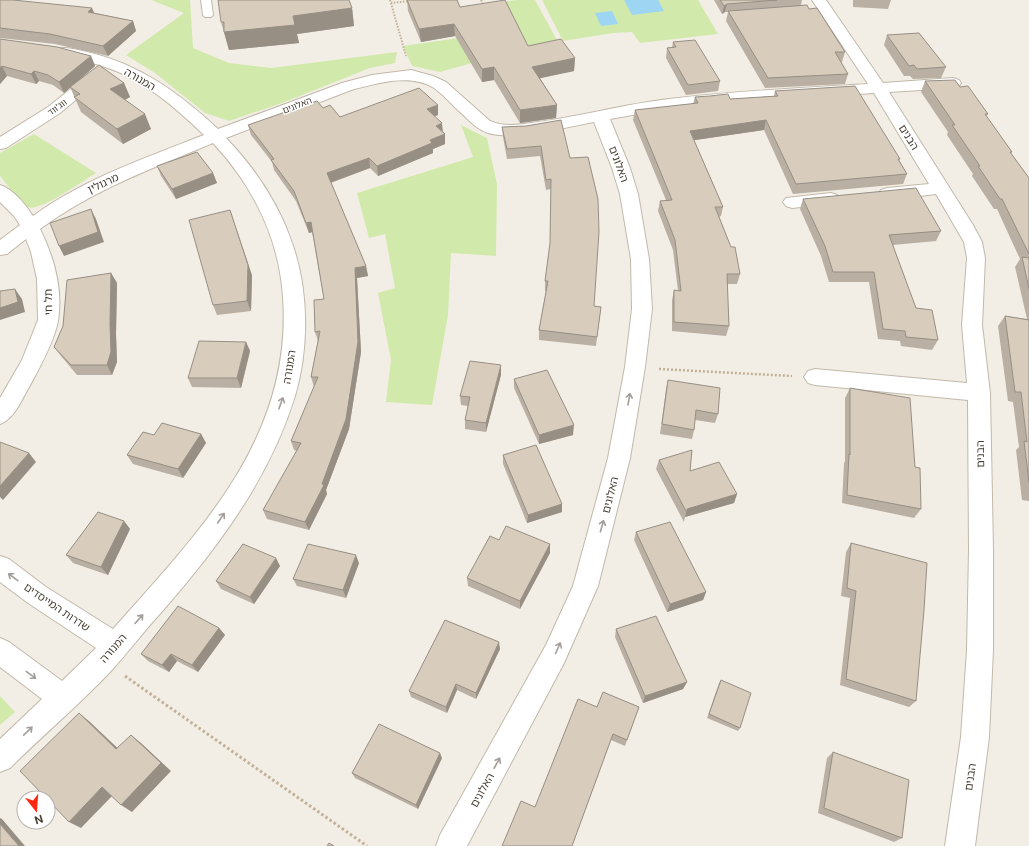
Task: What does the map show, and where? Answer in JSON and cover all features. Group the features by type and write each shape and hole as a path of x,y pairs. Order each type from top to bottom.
{"street":[{"name":"הבנים","path":"820,6 879,88 974,242 976,258 972,325 979,393 981,550 980,650 975,738 960,846"},
{"name":"המנורה","path":"0,758 109,652 169,585 212,532 250,475 271,431 281,402 291,364 294,329 292,288 286,254 278,230 249,174 216,136 155,87 117,66 82,56 50,50"},
{"path":"88,92 117,66"},
{"name":"ווג'ווד","path":"0,144 54,110 117,66"},
{"name":"האלונים","path":"216,136 348,86 395,76 412,75 427,79 440,85 484,125 494,129 512,130 546,126 666,104 708,99 956,83"},
{"name":"האלונים","path":"451,846 555,654 585,586 619,458 635,367 642,308 640,259 629,194 622,168 600,116"},
{"name":"מרגולין","path":"0,249 56,208 86,191 117,176 216,136"},
{"path":"871,195 942,188"},
{"name":"תל חי","path":"0,191 22,214 30,227 43,258 48,290 48,321 34,357 14,397 0,415"},
{"path":"792,202 847,197"},
{"path":"814,377 979,393"},
{"name":"שדרות המייסדים","path":"0,567 109,652"},
{"path":"0,652 63,698"}],"lane":[{"path":"206,0 208,15"}],"path":[{"path":"390,0 412,75"},
{"path":"481,0 486,11"},
{"path":"391,3 412,1"},
{"path":"635,367 814,377"},
{"path":"109,652 367,846"}],"green space":[{"path":"151,0 190,0 193,48 229,63 271,68 397,52 395,63 370,68 282,103 229,121 205,113 155,73 126,55 184,13"},
{"path":"535,0 558,42 529,49 503,2"},
{"path":"542,0 698,0 718,34 640,43 632,32 613,33 563,41"},
{"path":"458,38 472,63 440,72 412,66 403,46"},
{"path":"461,125 487,138 497,184 496,256 451,253 448,315 432,405 386,402 391,360 378,293 395,288 385,234 369,238 357,193 473,157"},
{"path":"34,134 96,173 51,201 33,208 24,205 0,176 0,153"},
{"path":"0,696 15,712 0,725"}],"water":[{"path":"624,0 658,0 664,11 632,15"},
{"path":"612,11 618,24 601,26 595,13"}],"building":[{"path":"0,0 92,8 88,12 133,21 103,46 50,34 0,28"},
{"path":"218,0 349,0 352,8 293,16 295,25 224,32 224,22 221,22"},
{"path":"407,0 457,0 460,7 505,0 528,46 561,39 575,58 532,67 557,105 520,110 494,67 482,69 454,24 419,29"},
{"path":"720,0 777,0 727,4 724,6"},
{"path":"807,5 809,9 817,8 845,52 835,52 848,74 768,78 728,11"},
{"path":"919,33 946,67 917,69 914,65 909,66 887,35"},
{"path":"0,39 57,47 91,56 59,82 48,75 34,71 31,74 2,66 0,68"},
{"path":"695,40 720,81 688,85 667,48 676,47 673,42"},
{"path":"99,65 124,83 110,89 145,114 117,129 74,97 80,94 70,87"},
{"path":"955,80 960,87 968,86 988,114 985,114 1012,152 1010,152 1029,178 1029,254 1002,199 1000,199 978,166 980,166 952,125 955,125 925,81"},
{"path":"855,86 900,159 898,159 907,174 796,184 766,120 690,131 723,207 715,207 731,247 735,247 740,274 727,274 729,326 674,322 674,290 681,291 675,240 660,201 672,200 635,110 698,103 695,97 728,94 730,99 778,96 775,91"},
{"path":"419,88 438,105 427,109 442,123 436,126 445,134 430,140 432,143 377,166 369,158 327,173 366,266 355,268 358,342 346,419 322,484 324,485 305,522 263,510 301,443 291,441 318,377 311,377 320,331 315,332 314,300 324,299 311,222 306,223 294,191 271,160 274,159 248,125 317,101 323,108 330,105 340,117"},
{"path":"561,120 570,158 588,157 598,199 599,232 594,306 601,307 597,337 539,330 548,281 545,281 550,243 551,179 546,180 541,146 507,149 502,127 526,126"},
{"path":"197,152 213,173 172,189 157,166"},
{"path":"916,188 941,231 889,235 916,308 932,310 938,340 906,337 905,331 883,329 874,272 833,272 825,246 803,199"},
{"path":"91,209 98,232 59,246 50,223"},
{"path":"230,210 248,265 247,301 213,305 189,220"},
{"path":"1022,257 1029,258 1029,289"},
{"path":"111,273 111,352 107,365 71,365 54,347 63,326 67,280"},
{"path":"15,289 18,302 0,308 0,291"},
{"path":"1005,316 1029,320 1029,482 1024,441 1027,442 1021,392 1015,392"},
{"path":"199,341 246,342 237,378 188,378"},
{"path":"470,361 501,365 486,423 465,420 470,397 460,396"},
{"path":"547,370 574,425 539,435 514,379"},
{"path":"668,380 720,388 718,414 696,410 694,430 662,424"},
{"path":"850,388 910,398 915,467 920,468 921,509 847,495 849,454 850,455"},
{"path":"162,423 201,434 178,469 127,455 143,432 154,435"},
{"path":"0,442 29,453 0,486"},
{"path":"536,445 562,504 528,515 503,455"},
{"path":"692,450 690,471 719,462 737,494 687,509 687,513 659,460"},
{"path":"98,512 124,521 101,567 66,555"},
{"path":"670,522 706,592 670,604 636,532"},
{"path":"506,526 550,544 520,601 467,578 490,536 499,540"},
{"path":"851,543 927,563 916,701 846,679 856,591 847,588"},
{"path":"243,544 276,558 250,597 216,581"},
{"path":"308,544 356,555 343,590 293,579"},
{"path":"178,606 219,628 192,665 171,654 162,665 141,654"},
{"path":"656,616 687,682 645,696 616,629"},
{"path":"445,620 499,642 476,693 456,684 446,707 409,691"},
{"path":"721,680 751,693 740,728 709,714"},
{"path":"603,692 639,707 627,740 613,734 572,846 502,846 521,801 535,807 578,699 597,707"},
{"path":"79,713 116,749 131,735 161,763 121,805 102,787 69,822 56,808 56,790 38,790 20,771"},
{"path":"379,724 440,753 416,805 352,773"},
{"path":"833,752 909,780 902,838 824,808"},
{"path":"0,824 19,846 0,846"},
{"path":"329,843 334,846 327,846"}]}
